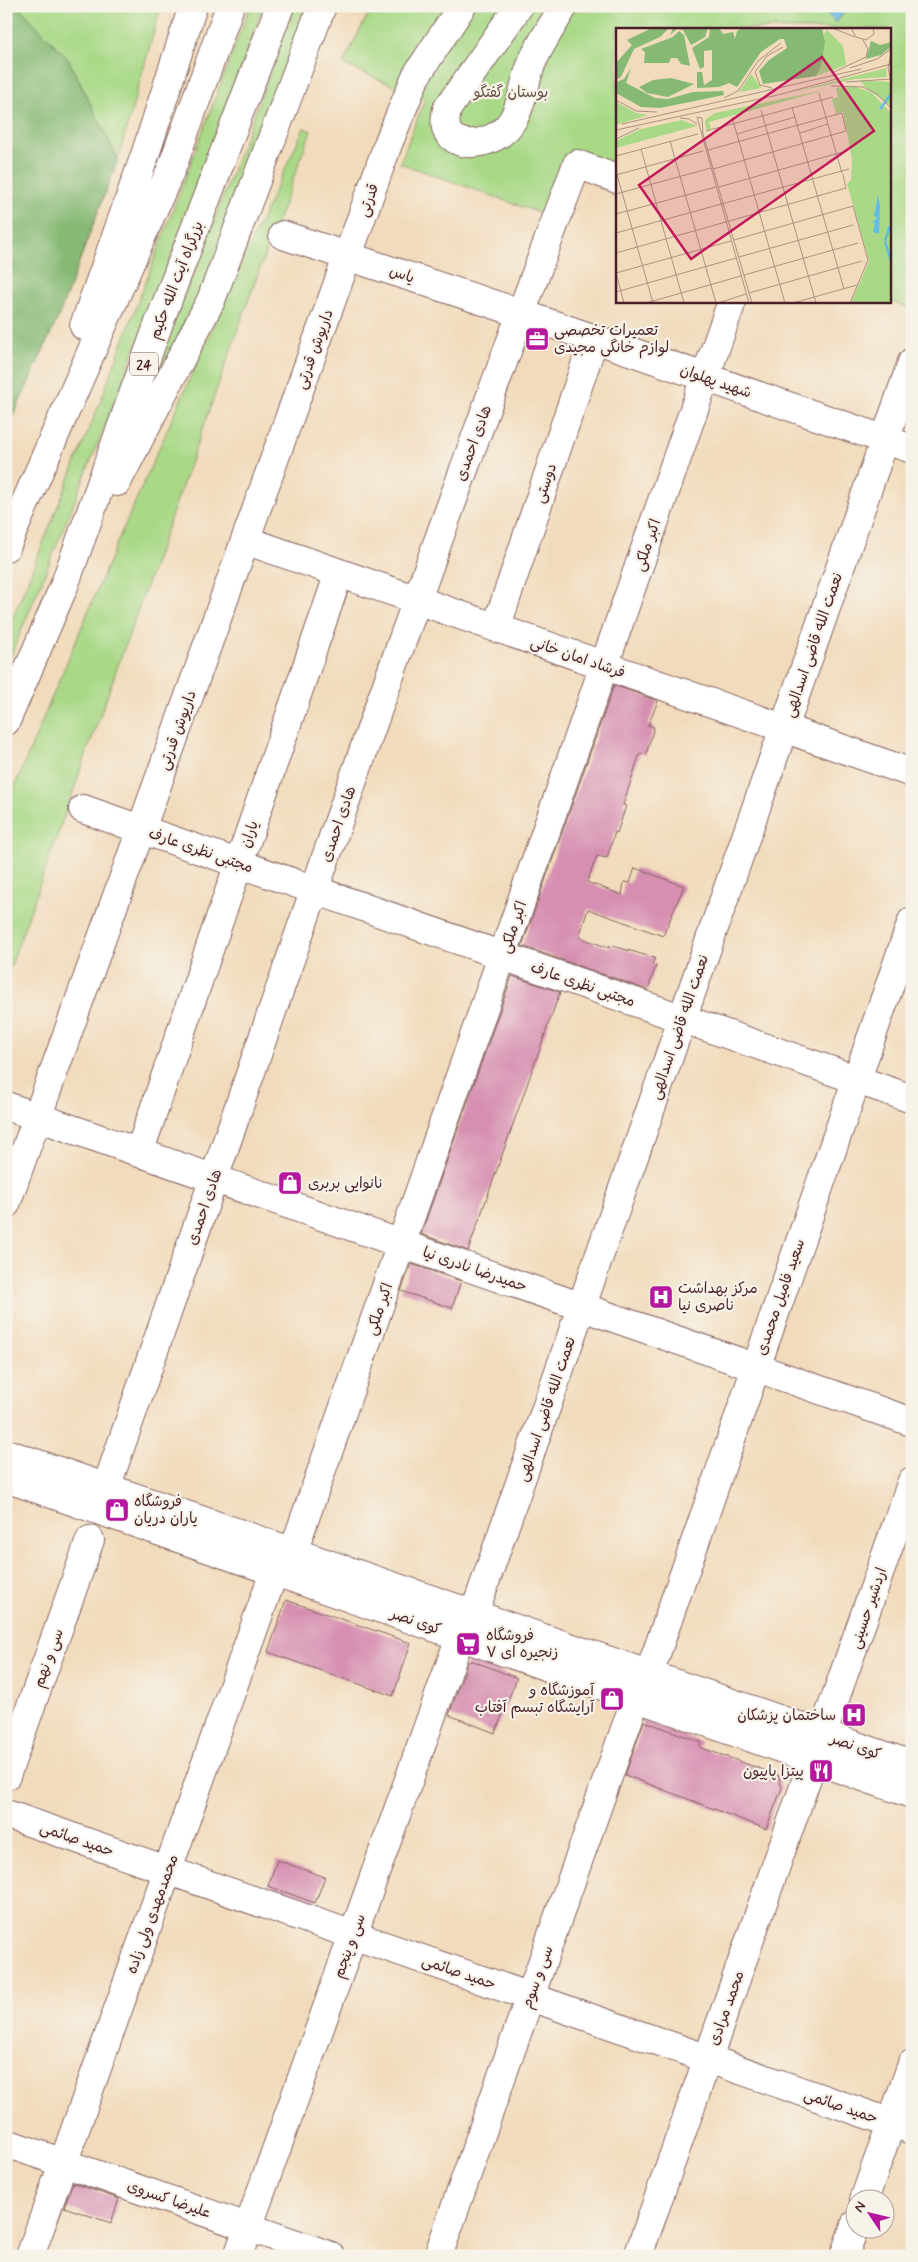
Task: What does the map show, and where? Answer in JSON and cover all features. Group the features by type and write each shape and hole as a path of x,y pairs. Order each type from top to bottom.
{"main road":[{"path":"6,547 172,167 230,6"},
{"name":"بزرگراه آیت الله حکیم","path":"6,721 64,586 160,320 280,6"},
{"path":"64,586 211,300 292,90 322,6"},
{"path":"292,90 341,6"},
{"name":"قدرتی","path":"347,255 388,144 416,76 462,6"},
{"path":"519,6 447,109 444,124 447,133 453,139 474,144 498,136 507,127 516,115 533,62 564,6"},
{"path":"6,528 31,487 86,320 145,155 192,9"},
{"name":"هادی احمدی","path":"106,1488 416,600 520,313 577,164 616,179"},
{"name":"یاس","path":"283,235 520,313"},
{"name":"داریوش قدرتی","path":"6,1204 347,255"},
{"name":"اکبر ملکی","path":"294,1552 732,302"},
{"name":"شهید پهلوان","path":"520,313 912,449"},
{"name":"دوستی","path":"496,628 594,339"},
{"name":"نعمت الله قاضی اسدالهی","path":"467,1626 582,1307 912,362"},
{"name":"فرشاد امان خانی","path":"245,540 912,773"},
{"name":"یاران","path":"139,1152 338,573"},
{"name":"مجتبی نظری عارف","path":"83,809 912,1099"},
{"name":"سعید فامیل محمدی","path":"636,1698 649,1674 912,921"},
{"name":"حمیدرضا نادری نیا","path":"6,1106 912,1422"},
{"name":"کوی نصر","path":"6,1453 294,1552 636,1698 912,1794"},
{"name":"کوی نصر","path":"6,1478 274,1572 649,1674 912,1765"},
{"name":"اردشیر حسینی","path":"814,1760 912,1481"},
{"name":"سی و نهم","path":"6,1776 90,1540"},
{"name":"محمدمهدی ولی زاده","path":"30,2256 274,1572"},
{"name":"سی و پنجم","path":"238,2256 353,1935 467,1626"},
{"name":"سی و سوم","path":"438,2256 636,1698"},
{"name":"محمد مرادی","path":"638,2256 814,1760"},
{"name":"حمید صائمی","path":"6,1814 901,2127"},
{"path":"869,2190 901,2127 912,2064"},
{"name":"علیرضا کسروی","path":"6,2143 331,2256"},
{"path":"844,2256 850,2240"}],"green space":[{"path":"6,6 18,6 68,59 118,159 58,318 6,432"},
{"path":"18,6 161,6 118,159 68,59"},
{"path":"250,6 263,6 171,256 107,421 6,667 6,634 99,405"},
{"path":"295,6 313,6 204,293 109,486 215,218"},
{"name":"بوستان گفتگو","path":"372,6 912,6 912,309 890,301 890,28 616,28 616,166 575,150 548,216 400,163 425,99 343,64"},
{"path":"304,128 311,131 255,282 6,979 6,807 116,545 245,255"}],"water":[{"path":"784,6 816,6 812,12 796,14"},
{"path":"819,6 848,6 836,23"}],"building":[{"path":"614,685 658,701 648,725 654,727 646,755 640,753 623,805 626,806 617,833 615,832 607,858 597,856 587,882 622,895 624,882 630,883 635,868 684,886 663,936 588,909 579,937 609,948 610,945 655,958 652,964 656,965 648,990 522,946"},
{"path":"512,976 560,992 468,1251 421,1234"},
{"path":"411,1264 461,1281 452,1308 401,1291"},
{"path":"286,1600 411,1643 393,1696 268,1652"},
{"path":"473,1661 517,1678 495,1733 449,1715 468,1662"},
{"path":"644,1721 701,1742 699,1747 778,1775 782,1788 766,1829 625,1775"},
{"path":"277,1860 325,1877 315,1903 268,1886"},
{"path":"73,2183 119,2199 111,2223 64,2207"}],"place":[{"name":"تعمیرات تخصصی لوازم خانگی مجیدی","path":"537,339"},
{"name":"نانوایی بربری","path":"290,1183"},
{"name":"مرکز بهداشت ناصری نیا","path":"661,1297"},
{"name":"فروشگاه یاران دریان","path":"117,1510"},
{"name":"فروشگاه زنجیره ای ۷","path":"468,1644"},
{"name":"آموزشگاه و آرایشگاه تبسم آفتاب","path":"612,1699"},
{"name":"ساختمان پزشکان","path":"854,1715"},
{"name":"پیتزا پاپیون","path":"821,1771"}]}
